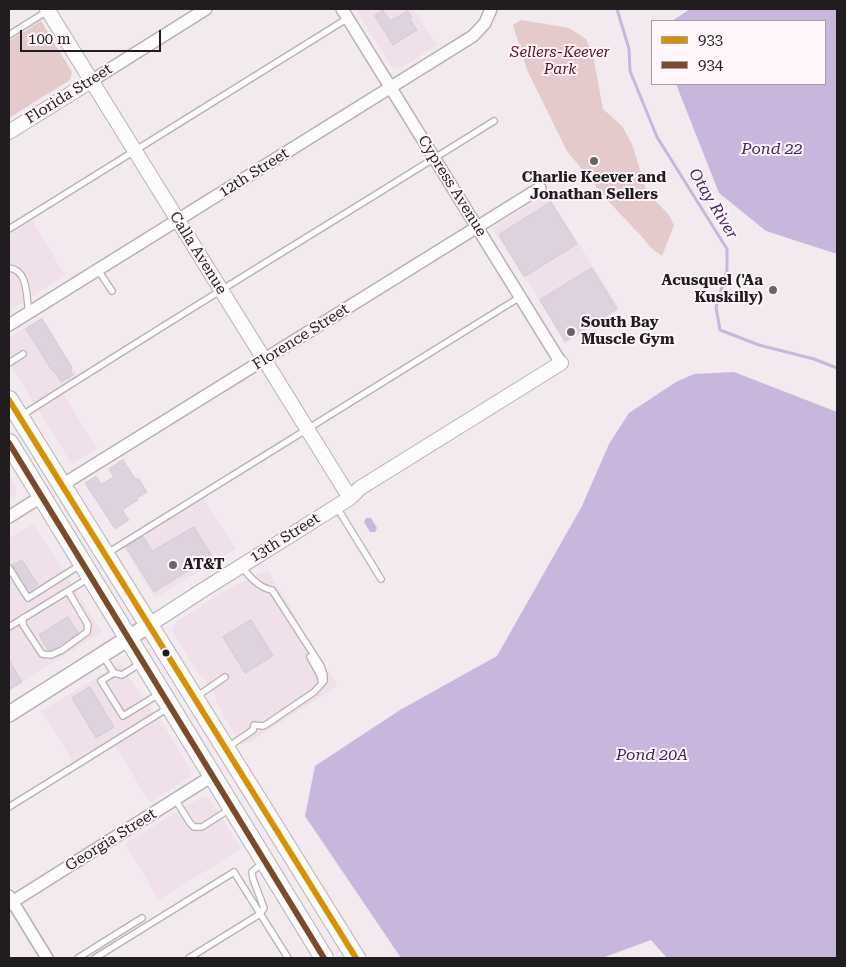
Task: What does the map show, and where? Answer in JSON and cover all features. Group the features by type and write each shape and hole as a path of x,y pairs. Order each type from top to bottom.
{"highway":[{"path":"9,400 14,413 62,485 356,958"},
{"path":"9,443 324,958"}],"main road":[{"name":"13th Street","path":"9,714 149,625"}],"street":[{"name":"Calla Avenue","path":"48,9 350,498"},
{"name":"Florida Street","path":"9,132 206,9"},
{"name":"12th Street","path":"9,325 473,36 485,23 491,10"},
{"name":"Cypress Avenue","path":"345,14 561,363"},
{"name":"Florence Street","path":"62,485 540,188"},
{"name":"13th Street","path":"149,625 350,498 360,488 561,363"},
{"path":"9,517 42,496"},
{"name":"Georgia Street","path":"10,901 212,776"},
{"path":"10,901 47,958"}],"lane":[{"path":"9,35 48,9"},
{"path":"9,229 135,151 345,14"},
{"path":"14,413 134,344 494,121"},
{"path":"9,268 17,270 22,276 25,283 29,313"},
{"path":"98,270 112,291"},
{"path":"105,555 520,297"},
{"path":"9,363 23,354"},
{"path":"336,506 381,579"},
{"path":"226,749 253,730 254,725 263,726 267,724 314,692 324,681 321,666 272,590 265,589 249,576 241,566"},
{"path":"9,568 28,598 54,582 87,570"},
{"path":"9,627 68,591 87,570"},
{"path":"23,618 23,625 42,654 51,655 62,650 87,632 88,625 68,591"},
{"path":"102,654 114,673 122,675 143,662"},
{"path":"114,673 102,681 123,716 166,700"},
{"path":"194,698 225,677"},
{"path":"9,808 166,700"},
{"path":"175,799 194,827 202,827 232,808"},
{"path":"189,958 260,914 264,908 252,872 264,861"},
{"path":"95,958 234,872 288,958"},
{"path":"78,958 142,918"}],"shaded area":[{"path":"362,9 414,9 437,45 400,68 391,66 357,11"},
{"path":"547,194 620,309 565,344 528,282 492,228"},
{"path":"27,212 65,275 9,311 9,223"},
{"path":"42,317 79,377 60,389 97,448 74,463 71,463 9,363 9,337"},
{"path":"9,475 16,487 16,495 11,498 9,498"},
{"path":"203,497 236,549 155,598 123,547"},
{"path":"33,523 102,632 9,690 9,538"},
{"path":"268,570 298,623 338,686 251,741 242,744 222,713 215,699 216,696 204,678 202,679 172,631 176,622 238,583"},
{"path":"120,663 157,720 161,721 191,770 190,777 150,803 111,739 73,762 42,711"},
{"path":"201,797 210,799 241,849 159,900 125,844"}],"green space":[{"name":"Sellers-Keever Park","path":"521,20 569,28 586,39 593,55 603,109 622,126 632,144 647,192 669,215 674,225 662,256 651,248 609,202 567,151 527,70 513,25"},
{"path":"41,21 72,72 70,80 9,118 9,41"}],"water":[{"name":"Pond 22","path":"690,9 837,9 837,254 766,231 719,193 676,85 826,85 826,20 674,20"},
{"name":"Pond 20A","path":"734,372 837,412 837,958 667,958 651,940 602,958 401,958 305,816 315,766 400,710 497,656 582,506 609,444 629,413 676,382 694,374"},
{"path":"366,518 371,518 377,528 375,532 370,532 364,522"}],"building":[{"path":"383,10 390,21 408,11 412,18 410,19 417,30 393,45 375,16"},
{"path":"551,202 577,244 524,277 499,235"},
{"path":"592,268 617,309 565,341 540,300"},
{"path":"42,319 72,368 70,370 73,375 61,382 26,329"},
{"path":"123,460 136,480 138,478 147,492 124,509 123,511 129,520 115,529 85,483 96,476 101,484 114,477 109,469"},
{"name":"AT&T","path":"194,527 212,556 154,592 126,547 143,536 152,551"},
{"path":"22,560 38,585 29,591 13,565"},
{"path":"68,617 78,633 55,648 48,650 39,635"},
{"path":"251,620 273,656 245,673 223,637"},
{"path":"9,660 22,682 9,690"},
{"path":"90,687 114,727 96,738 72,698"}],"waterway":[{"name":"Otay River","path":"617,9 629,49 630,71 657,137 727,249 727,270 716,307 720,330 759,345 814,359 837,368"}],"transit line":[{"name":"933","path":"9,400 356,958"},
{"name":"934","path":"9,443 324,958"}],"place":[{"name":"Charlie Keever and Jonathan Sellers","path":"594,161"},
{"name":"Acusquel ('Aa Kuskilly)","path":"773,290"},
{"name":"South Bay Muscle Gym","path":"571,332"},
{"name":"AT&T","path":"173,565"}]}
